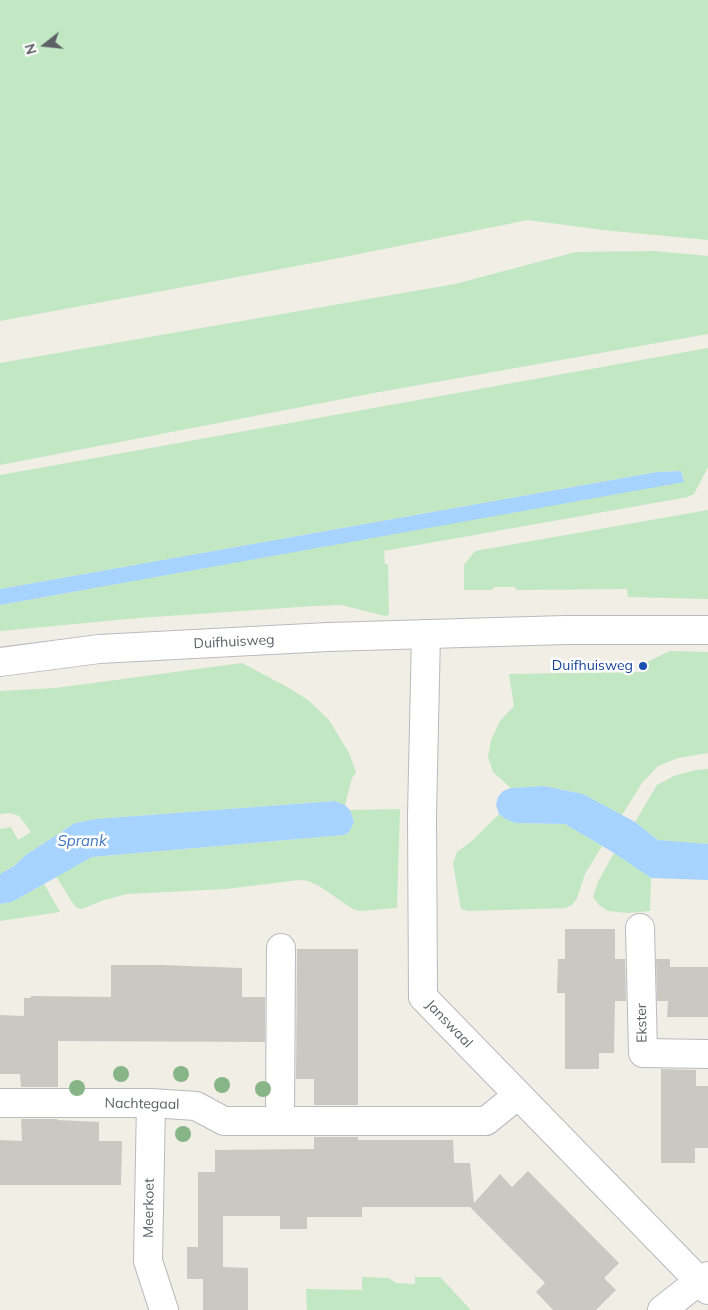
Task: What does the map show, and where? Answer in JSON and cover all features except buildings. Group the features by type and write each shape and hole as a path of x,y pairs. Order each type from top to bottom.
{"street":[{"name":"Duifhuisweg","path":"0,662 99,650 328,636 565,630 708,630"},
{"name":"Janswaal","path":"426,634 422,761 423,997 705,1282"},
{"name":"Ekster","path":"640,928 643,1053 708,1054"},
{"path":"280,1120 281,948"},
{"name":"Nachtegaal","path":"0,1103 151,1103 196,1106 224,1121 486,1121 518,1095"},
{"name":"Meerkoet","path":"151,1103 148,1260 164,1310"},
{"path":"662,1310 705,1282"}],"green space":[{"path":"0,0 708,0 708,240 603,230 528,220 329,260 0,321"},
{"path":"654,251 708,256 708,334 374,393 0,465 0,363 455,284 576,252"},
{"path":"708,348 708,467 694,494 688,497 384,551 385,564 388,564 389,615 385,616 342,605 314,606 139,618 0,631 0,605 684,481 681,471 657,472 0,589 0,475"},
{"path":"708,510 708,599 628,597 627,589 516,590 515,587 494,587 492,590 464,590 464,565 475,551"},
{"path":"670,651 708,652 708,753 678,758 658,766 642,783 622,815 583,794 544,786 511,788 493,772 488,757 491,740 500,721 514,706 509,674 642,672 641,665"},
{"path":"242,663 308,700 329,720 349,753 356,772 352,778 345,805 335,801 96,819 75,823 0,874 0,829 11,827 18,840 31,832 19,816 10,813 0,814 0,691 56,688"},
{"path":"708,769 708,844 658,840 635,822 657,785 674,776"},
{"path":"400,809 397,908 360,911 353,909 319,886 308,881 299,880 226,889 127,894 104,900 82,909 77,908 72,902 56,876 92,857 344,835 349,832 354,822 350,810"},
{"path":"499,814 515,823 565,824 602,846 585,874 577,898 572,905 565,908 469,911 461,909 453,864 457,852 473,840"},
{"path":"614,853 651,878 650,911 628,913 608,911 599,905 593,897 598,882"},
{"path":"44,884 60,912 0,921 0,904 12,902"},
{"path":"362,1277 389,1278 396,1283 415,1284 415,1277 440,1277 471,1310 307,1310 306,1289 362,1290"}],"water":[{"path":"681,471 684,482 0,605 0,589 657,472"},
{"path":"544,786 583,794 635,822 658,840 708,844 708,880 651,878 565,824 515,823 499,814 496,805 498,797 503,791 511,788"},
{"name":"Sprank","path":"335,801 345,805 350,810 354,822 349,832 344,835 92,857 12,902 0,904 0,874 75,823 96,819"}],"place":[{"name":"Duifhuisweg","path":"643,666"}]}
